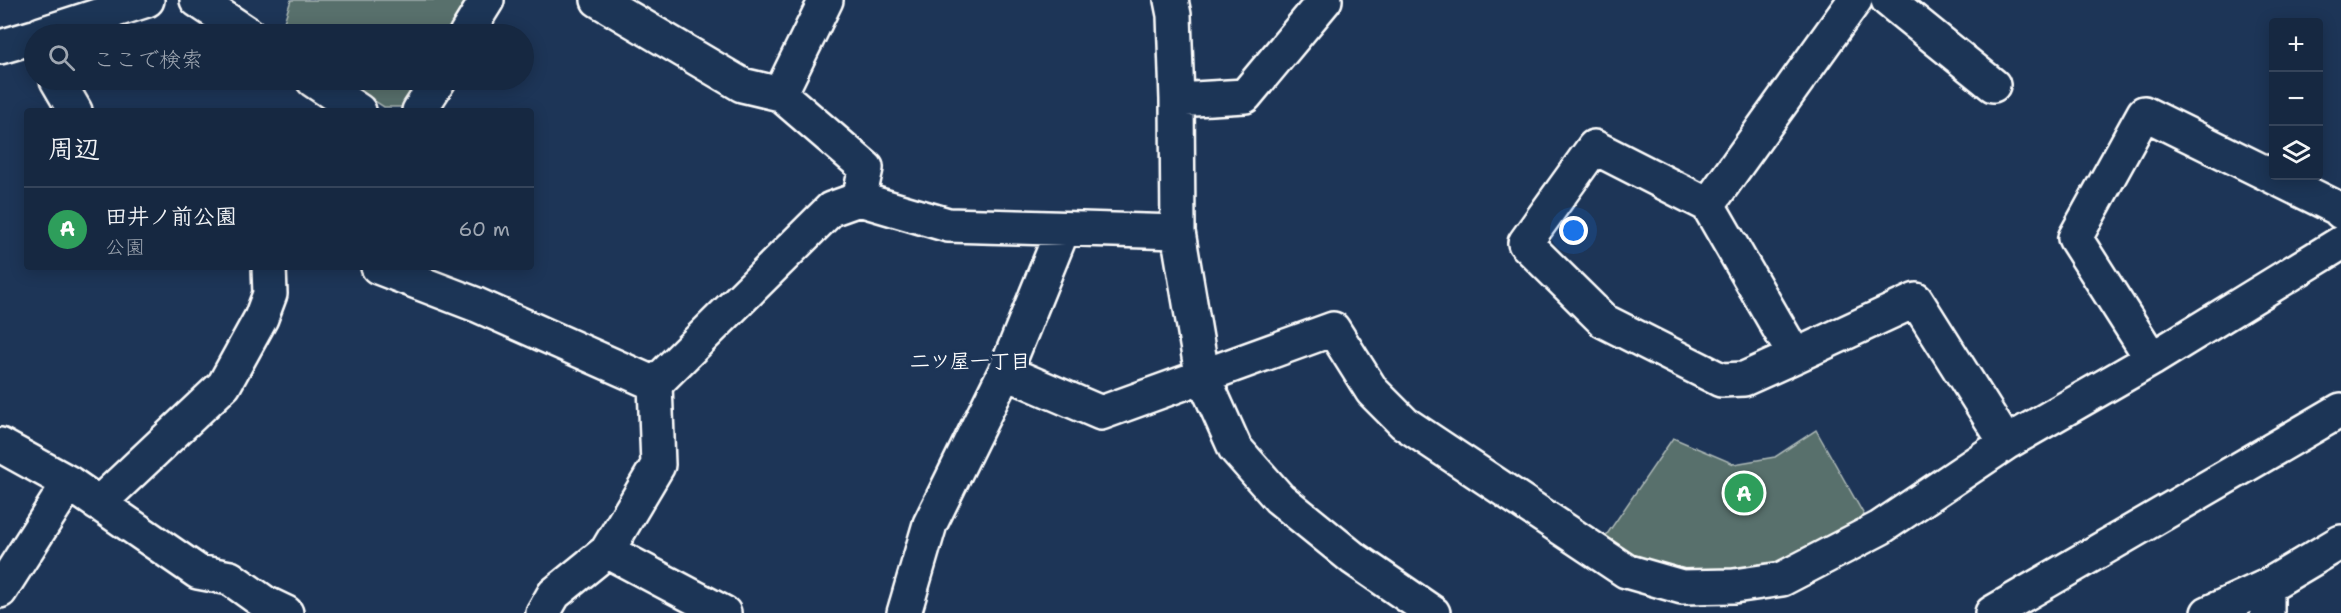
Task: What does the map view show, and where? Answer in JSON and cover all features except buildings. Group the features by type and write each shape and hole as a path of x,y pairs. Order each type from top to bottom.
{"street":[{"path":"72,24 147,0"},
{"path":"198,0 233,24"},
{"path":"472,24 487,0"},
{"path":"598,0 742,85 780,94 866,168 859,199"},
{"path":"780,94 826,0"},
{"path":"1171,0 1174,15 1177,100 1178,232 1202,374 1235,448 1279,498 1353,558 1433,613"},
{"path":"1177,100 1245,96 1325,0"},
{"path":"1708,205 1855,0"},
{"path":"1888,0 1993,85"},
{"path":"0,47 24,40"},
{"path":"63,90 73,108"},
{"path":"328,90 355,108"},
{"path":"421,108 433,90"},
{"path":"2152,359 2075,238 2145,113 2341,212"},
{"path":"1795,356 1708,205 1594,147 1525,243 1604,321 1721,380 1744,379 1795,356 1916,300 2006,443"},
{"path":"543,613 554,594 607,551 658,465 655,384 831,209 859,199 948,225 1178,232"},
{"path":"904,613 930,524 1005,372 1063,229"},
{"path":"1005,372 1101,413 1202,374 1333,329 1372,392 1404,423 1626,572 1682,587 1734,586 1782,579 1880,528 2006,443 2152,359 2341,243"},
{"path":"98,504 224,385 261,318 270,294 269,270"},
{"path":"386,270 477,305 655,384"},
{"path":"1992,613 2341,410"},
{"path":"0,445 69,483 198,572 230,578 265,603 286,613"},
{"path":"0,591 69,483"},
{"path":"2208,613 2267,600 2341,542"},
{"path":"607,551 724,613"}],"green space":[{"path":"291,0 466,0 452,24 283,24"},
{"path":"358,90 415,90 405,107 384,107"},
{"path":"1816,430 1868,522 1814,553 1750,574 1667,571 1601,543 1673,438 1734,464 1775,457"}],"place":[{"name":"田井ノ前公園","path":"1744,493"}],"district":[{"name":"二ツ屋一丁目","path":"970,361"}]}
